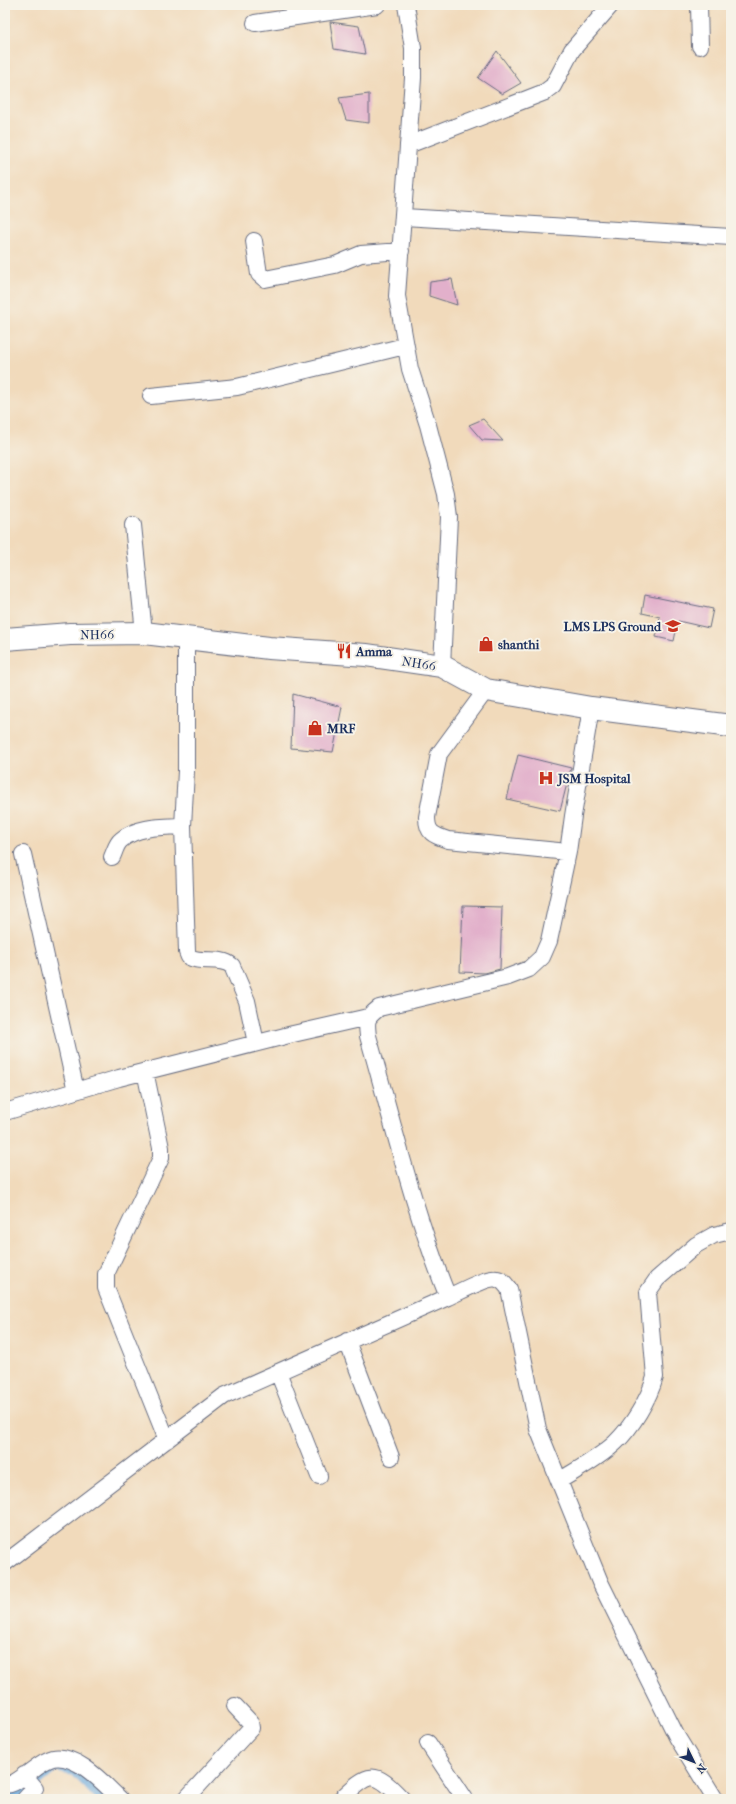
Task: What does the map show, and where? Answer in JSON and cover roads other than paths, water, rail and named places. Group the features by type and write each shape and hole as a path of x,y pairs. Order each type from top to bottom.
{"highway":[{"name":"NH66","path":"5,639 70,634 144,633 269,648 366,655 442,666 486,690 591,708 731,726"}],"street":[{"path":"255,23 378,5"},
{"path":"406,5 413,48 413,78 397,296 405,346 446,494 449,517 442,666"},
{"path":"408,145 545,92 555,82 572,50 611,5"},
{"path":"699,5 700,46"},
{"path":"404,217 731,237"},
{"path":"254,241 259,274 265,279 335,265 361,254 401,250"},
{"path":"151,396 237,387 405,346"},
{"path":"133,525 144,633"},
{"path":"186,637 186,771 182,826 187,952 189,957 194,960 222,961 229,963 232,966 247,1000 256,1043"},
{"path":"486,690 439,754 427,817 427,826 431,833 448,840 568,852"},
{"path":"5,1112 145,1071 256,1043 368,1018 379,1008 397,1002 508,977 529,969 542,957 549,941 568,852 591,708"},
{"path":"112,857 116,846 121,840 140,831 155,828 182,826"},
{"path":"23,854 76,1091"},
{"path":"368,1018 368,1036 402,1157 436,1268 448,1297"},
{"path":"145,1071 161,1148 161,1158 106,1274 106,1288 167,1440"},
{"path":"559,1481 616,1442 627,1429 651,1390 655,1377 648,1292 657,1279 696,1245 714,1234 731,1231"},
{"path":"5,1563 224,1396 448,1297 488,1280 497,1278 504,1282 509,1289 538,1429 600,1582 678,1737 714,1799"},
{"path":"347,1341 391,1457"},
{"path":"278,1372 319,1476"},
{"path":"186,1799 251,1728 250,1722 235,1706"},
{"path":"428,1743 465,1799"},
{"path":"5,1785 28,1780 43,1762 52,1758 60,1757 68,1759 89,1770 120,1799"},
{"path":"341,1799 358,1783 366,1778 375,1777 385,1782 402,1799"},
{"path":"25,1799 34,1790 28,1780"}],"waterway":[{"path":"13,1799 54,1765 76,1769 104,1799"}],"place":[{"name":"LMS LPS Ground","path":"673,626"},
{"name":"shanthi","path":"486,644"},
{"name":"Amma","path":"344,651"},
{"name":"MRF","path":"315,728"},
{"name":"JSM Hospital","path":"546,778"}]}
